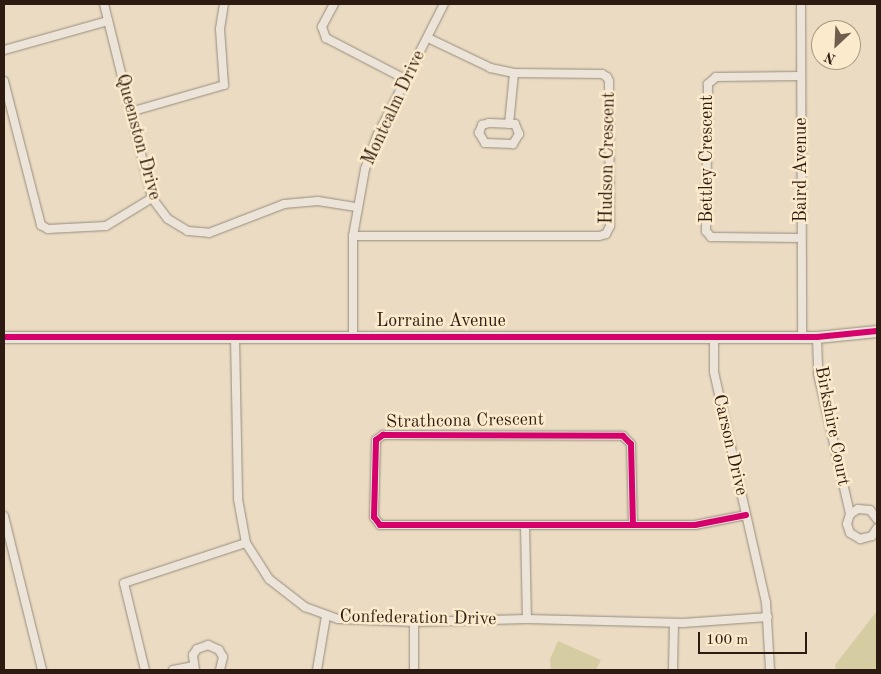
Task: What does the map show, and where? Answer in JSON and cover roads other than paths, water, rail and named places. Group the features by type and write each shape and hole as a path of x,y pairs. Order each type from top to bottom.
{"street":[{"name":"Queenston Drive","path":"104,4 152,198 168,220 188,231 200,233 219,230 284,204 318,201 357,207"},
{"path":"130,112 224,85 220,29 224,4"},
{"path":"334,4 322,27 326,38 405,79"},
{"name":"Montcalm Drive","path":"353,336 353,236 365,169 378,134 444,4"},
{"name":"Baird Avenue","path":"801,4 802,337"},
{"path":"4,50 108,21"},
{"name":"Hudson Crescent","path":"353,236 606,234 610,226 609,81 606,76 602,74 514,73 491,68 428,38"},
{"path":"509,124 514,73"},
{"name":"Bettley Crescent","path":"800,76 716,77 708,84 706,231 711,237 801,238"},
{"path":"4,81 37,220 41,225 48,229 106,226 152,198"},
{"path":"509,124 515,124 519,134 513,144 485,143 481,138 482,125 509,124"},
{"name":"Lorraine Avenue","path":"4,337 817,337 877,331"},
{"name":"Confederation Drive","path":"235,337 238,499 246,543 269,579 305,607 326,616 414,622 527,619 674,623 768,617"},
{"name":"Carson Drive","path":"714,337 714,372 768,617 770,670"},
{"name":"Birkshire Court","path":"817,337 818,374 850,514 847,524 854,537 867,539 877,528"},
{"name":"Strathcona Crescent","path":"633,525 631,444 623,436 383,435 376,440 374,517 380,524 525,526 695,525 746,515"},
{"name":"Birkshire Court","path":"850,514 863,508 874,514 877,519"},
{"path":"4,516 42,670"},
{"path":"525,526 527,619"},
{"path":"145,670 124,583 246,543"},
{"path":"317,670 326,616"},
{"path":"414,622 414,670"},
{"path":"673,670 674,623"},
{"path":"173,670 194,668 197,649 208,645 219,650 223,657 220,670"}]}
